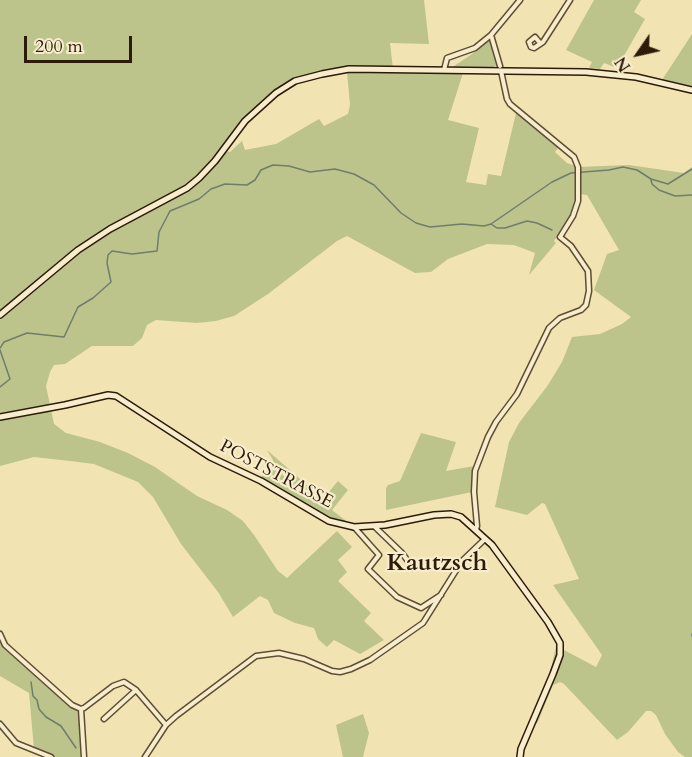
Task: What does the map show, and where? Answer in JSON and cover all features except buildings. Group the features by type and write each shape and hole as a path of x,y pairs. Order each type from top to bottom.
{"street":[{"path":"444,70 447,58 475,48 491,35 520,0"},
{"path":"540,42 543,42 570,0"},
{"path":"476,530 475,471 494,427 517,394 549,328 560,318 581,310 588,300 588,270 571,246 560,237 577,208 578,167 569,152 510,105 491,35"},
{"path":"0,315 78,250 110,229 175,195 200,178 245,121 276,93 295,81 349,69 500,69 613,74 692,90"},
{"name":"POSTSTRASSE","path":"0,417 108,395 116,396 210,457 261,481 328,521 354,527 374,526 434,515 451,514 461,517 486,538 515,574 556,633 561,647 553,674 521,749 520,757"},
{"path":"374,526 402,553 413,568"},
{"path":"354,527 379,555 369,567 370,572 397,597 421,609 441,594"},
{"path":"145,757 166,725 211,688 256,656 279,653 340,672 370,660 417,627 462,561 486,538"},
{"path":"0,634 5,645 72,705 81,709"},
{"path":"81,709 120,683 129,683 166,725"},
{"path":"104,718 136,690"},
{"path":"81,709 84,757"},
{"path":"0,724 16,743 51,757"}],"green space":[{"path":"0,0 424,0 429,44 390,43 393,69 340,68 323,70 295,79 274,91 257,106 243,120 222,150 230,152 242,141 245,150 276,144 319,119 324,126 348,114 350,105 347,72 463,73 448,120 479,128 466,182 486,185 488,174 501,176 516,113 559,147 555,152 567,163 578,167 629,165 684,173 692,167 692,757 685,757 678,752 665,734 656,715 651,711 646,711 628,732 617,740 560,682 553,685 537,724 532,717 551,669 557,641 564,650 596,667 602,655 553,585 579,579 545,504 542,503 527,515 495,507 509,442 519,423 548,385 562,362 572,337 600,334 622,324 631,317 594,290 607,254 619,250 587,195 579,194 577,206 554,241 556,243 529,275 535,253 514,245 487,244 448,259 431,272 415,273 347,236 234,316 197,323 156,320 147,325 142,338 133,346 92,346 65,364 54,365 50,372 46,386 54,424 66,433 100,442 128,453 155,467 197,496 227,510 243,521 278,571 287,578 337,531 352,547 338,560 347,572 338,581 371,613 364,621 384,640 360,654 334,640 327,647 318,639 314,628 295,623 274,613 268,600 260,596 233,617 218,592 181,544 153,497 138,482 94,464 70,461 34,457 0,466 0,320 98,238 74,250 59,261 0,312"},
{"path":"594,0 641,0 634,12 645,19 617,68 604,63 600,69 589,68 592,62 566,50"},
{"path":"692,34 692,87 690,90 660,83"},
{"path":"489,39 498,65 490,68 451,68 472,54"},
{"path":"421,433 456,442 446,471 474,466 472,492 386,510 386,488 400,481"},
{"path":"267,450 323,499 338,481 348,490 332,510 354,527 329,521 247,475 261,477 271,466 273,460"},
{"path":"0,634 5,645 71,705 81,709 84,757 51,757 34,749 29,693 0,676"},
{"path":"363,714 369,733 363,757 343,757 336,725"}],"waterway":[{"path":"0,348 4,342 27,333 64,337 78,307 93,298 111,282 107,263 108,255 112,251 132,254 157,251 159,232 170,211 199,199 211,189 225,184 247,185 255,180 261,170 273,165 289,166 310,172 335,169 354,174 374,185 401,213 416,223 430,227 491,224 552,182 571,173 623,167 637,170 651,179 668,184 692,169"},
{"path":"651,180 659,190 675,196 692,195"},
{"path":"491,224 497,228 505,228 527,221 552,230"},
{"path":"0,350 10,379 0,387"},
{"path":"31,682 33,696 37,700 39,709 46,717 61,726 76,748"}],"district":[{"name":"Kautzsch","path":"437,564"}]}
